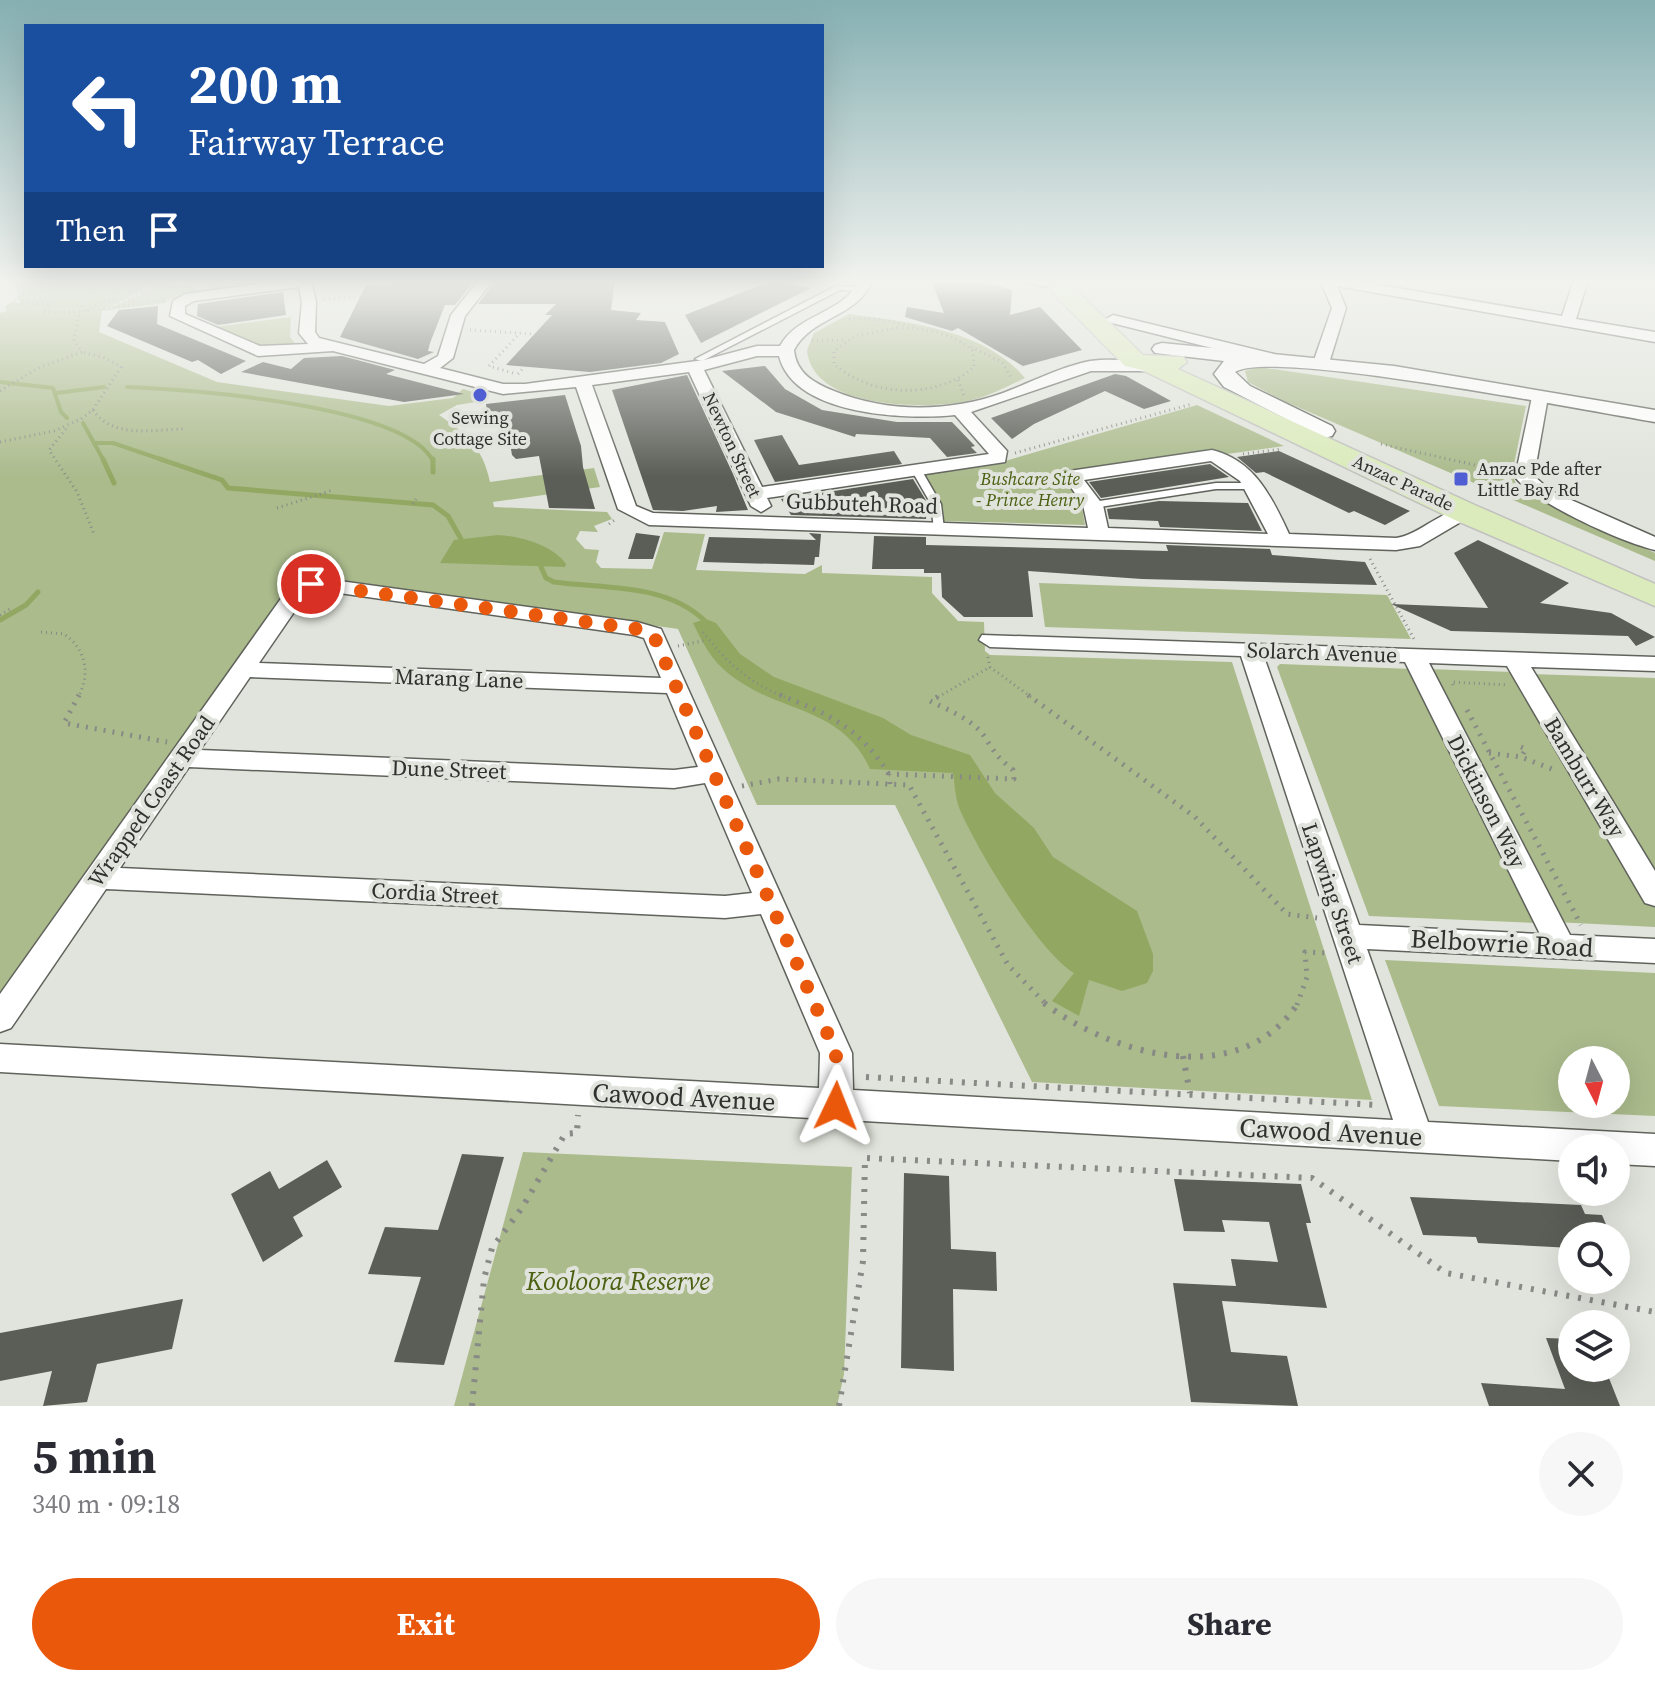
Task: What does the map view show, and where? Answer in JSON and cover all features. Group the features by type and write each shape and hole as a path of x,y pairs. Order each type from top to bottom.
{"main road":[{"name":"Anzac Parade","path":"1137,346 1154,357 1466,513 1655,596"},
{"name":"Anzac Parade","path":"1142,346 1154,357 1212,384 1655,573"}],"street":[{"path":"245,346 257,351 329,347"},
{"path":"325,346 509,389 582,381 757,351 786,351"},
{"path":"425,370 445,358 449,346"},
{"path":"789,346 786,351 789,365 800,379 838,399 900,411 959,409 997,401 1093,366 1154,357 1242,355 1422,376 1540,397 1655,423"},
{"path":"1222,346 1268,357"},
{"path":"1321,363 1327,346"},
{"path":"1093,366 1154,357"},
{"path":"1321,363 1240,362 1224,372 1228,380 1245,391 1296,413 1324,431"},
{"name":"Newton Street","path":"697,363 768,524"},
{"name":"Gubbuteh Road","path":"582,381 629,511 655,520 1361,543 1411,542 1466,513"},
{"path":"1540,397 1524,477 1544,495 1655,544"},
{"path":"1584,406 1655,416"},
{"path":"756,494 997,458 998,451 959,409"},
{"path":"1099,535 1093,505 1075,480 1076,475 1208,455 1221,457 1253,486 1281,540"},
{"name":"Wrapped Coast Road","path":"0,1019 98,878 177,750 243,670 298,591 306,586 318,584 645,630 655,637 676,686"},
{"name":"Solarch Avenue","path":"989,646 1250,650 1414,648 1515,659 1655,664"},
{"name":"Dickinson Way","path":"1414,648 1463,752 1572,937"},
{"name":"Lapwing Street","path":"1250,650 1338,945 1416,1136"},
{"name":"Bamburr Way","path":"1515,659 1655,895"},
{"name":"Marang Lane","path":"243,670 676,686"},
{"path":"676,686 836,1053 836,1106"},
{"name":"Dune Street","path":"177,750 674,779 715,773"},
{"name":"Cordia Street","path":"98,878 725,907 772,902"},
{"name":"Belbowrie Road","path":"1338,945 1572,937 1655,951"},
{"name":"Cawood Avenue","path":"0,1058 1655,1150"}],"lane":[{"path":"697,363 730,346"},
{"path":"917,471 936,504 939,529"},
{"path":"1093,505 1216,486 1253,486"}],"path":[{"path":"76,346 82,352 121,367 93,410 71,425 49,450 77,492 94,534"},
{"path":"508,346 489,366 533,375"},
{"path":"839,346 833,353 833,362 841,372 858,381 907,389 950,383 974,367 976,358 969,347"},
{"path":"966,346 992,355 1006,367 1011,379 1029,387"},
{"path":"0,391 31,372 82,352"},
{"path":"518,374 524,367"},
{"path":"950,383 959,386"},
{"path":"997,458 1199,402"},
{"path":"93,410 96,417 111,428 186,429"},
{"path":"0,442 71,425"},
{"path":"1381,444 1524,477"},
{"path":"1221,457 1283,449"},
{"path":"277,508 333,490"},
{"path":"609,524 616,519"},
{"path":"1361,543 1414,648"},
{"path":"0,615 10,609"},
{"path":"41,632 64,634 74,640 82,654 87,681 64,723 177,750"},
{"path":"703,632 726,665 750,683 833,715 856,729 876,750 889,774 890,784"},
{"path":"677,646 707,640"},
{"path":"989,646 990,667"},
{"path":"889,774 1014,779 1013,770 990,751 984,736 963,718 931,702 941,692 990,667"},
{"path":"990,667 1197,818 1287,914 1317,918"},
{"path":"1458,694 1452,682 1530,685"},
{"path":"1465,706 1490,753 1572,937"},
{"path":"1521,747 1526,749 1521,757"},
{"path":"1463,752 1521,757 1547,769 1582,773"},
{"path":"742,786 779,779 909,785 1008,965 1032,995 1059,1016 1101,1039 1138,1051 1183,1056 1237,1050 1274,1030 1303,995 1309,970 1305,952 1338,945"},
{"path":"1183,1056 1190,1094"},
{"path":"866,1077 1389,1105"},
{"path":"472,1406 484,1279 492,1248 522,1208 565,1134 577,1133 581,1092"},
{"path":"839,1406 863,1261 865,1158 1312,1178 1446,1273 1655,1312"}],"green space":[{"path":"0,346 131,346 217,382 389,406 453,398 463,389 483,395 482,401 457,405 439,415 472,443 483,460 490,482 594,468 600,487 493,502 494,507 607,512 612,519 594,526 598,532 580,531 576,539 585,549 599,550 596,562 601,568 652,569 664,532 705,534 696,570 805,574 822,565 822,573 932,577 932,593 958,621 984,622 985,651 990,655 1232,662 1372,1100 1032,1082 895,805 757,805 678,629 300,574 0,995"},
{"path":"809,346 983,346 1025,378 983,397 949,404 873,401 828,384 814,370 807,350"},
{"path":"1259,367 1526,406 1512,474 1516,484 1655,553 1655,561 1286,402 1248,382 1245,371"},
{"name":"Bushcare Site - Prince Henry","path":"1197,405 1284,446 1227,454 1202,452 1063,474 1081,502 1085,525 944,521 943,508 925,474 998,463"},
{"path":"1039,583 1387,595 1411,639 1045,627"},
{"path":"1280,664 1412,669 1538,923 1369,916 1277,667"},
{"path":"1427,669 1513,672 1655,907 1655,927 1555,922"},
{"path":"1530,674 1655,678 1655,877"},
{"path":"1385,960 1655,973 1655,1116 1630,1115 1630,1046 1558,1046 1558,1112 1439,1106"},
{"name":"Kooloora Reserve","path":"523,1152 852,1167 844,1374 837,1406 454,1406"}],"shaded area":[{"path":"498,535 516,537 545,547 560,557 565,567 440,563 454,540"},
{"path":"706,619 716,623 740,654 774,677 883,718 911,735 970,755 995,793 1034,828 1053,857 1137,911 1153,954 1153,971 1147,983 1122,991 1089,980 1079,1016 1052,1001 1074,973 1027,923 994,874 960,810 953,773 870,769 858,748 826,721 748,687 723,669 708,651 693,623"}],"building":[{"path":"153,346 209,346 246,361 221,374 198,360 192,362"},
{"path":"371,346 429,346 428,351 434,352 418,359"},
{"path":"524,346 675,346 679,354 661,363 590,372 506,365"},
{"path":"988,346 1078,346 1082,350 1023,366"},
{"path":"342,356 395,370 386,374 464,394 404,402 241,372 263,362 291,369 304,358"},
{"path":"765,366 785,389 822,410 897,422 952,422 975,446 971,447 977,453 947,457 930,438 856,434 855,437 776,412 722,371"},
{"path":"1115,374 1126,376 1171,401 1144,409 1105,391 1034,424 1012,439 991,418"},
{"path":"687,375 748,510 716,512 717,506 683,511 653,510 612,390"},
{"path":"565,395 581,446 583,467 595,509 549,508 539,456 516,459 512,455 507,426 489,428 486,404"},
{"path":"782,435 799,465 894,451 902,464 775,482 754,440"},
{"path":"1279,451 1410,511 1385,525 1354,511 1349,513 1264,472 1256,473 1237,457"},
{"path":"1210,464 1229,477 1101,498 1089,482"},
{"path":"913,479 927,502 926,519 791,515 781,499"},
{"path":"1159,501 1248,503 1262,531 1160,527 1158,521 1109,519 1107,509"},
{"path":"636,533 660,536 653,559 628,559"},
{"path":"809,533 821,534 819,557 815,557 814,565 703,562 709,537 816,540"},
{"path":"874,536 926,537 926,545 1168,551 1166,545 1270,549 1272,555 1365,562 1377,585 1142,579 1028,571 1033,617 964,617 942,597 941,573 924,573 924,569 872,569"},
{"path":"1478,540 1569,583 1540,603 1611,613 1655,637 1636,646 1628,636 1451,631 1391,604 1488,608 1454,553"},
{"path":"462,1154 504,1157 444,1365 394,1362 421,1277 368,1274 385,1227 438,1230"},
{"path":"327,1160 342,1187 293,1217 303,1236 263,1262 231,1194 270,1171 279,1189"},
{"path":"904,1173 949,1176 951,1249 996,1252 997,1291 953,1289 954,1371 901,1368"},
{"path":"1174,1179 1301,1184 1311,1223 1306,1223 1327,1308 1222,1301 1231,1352 1287,1356 1298,1406 1191,1402 1173,1283 1236,1286 1231,1259 1278,1262 1269,1222 1222,1220 1225,1232 1184,1231"},
{"path":"1410,1197 1581,1206 1585,1214 1602,1215 1605,1222 1558,1222 1558,1247 1478,1243 1476,1237 1423,1235"},
{"path":"183,1299 172,1349 97,1364 87,1402 43,1406 52,1371 0,1381 0,1333"},
{"path":"1546,1338 1558,1338 1558,1370"},
{"path":"1562,1382 1611,1382 1620,1406 1489,1406 1481,1383 1565,1389"}],"waterway":[{"path":"0,382 53,388 61,412 67,418"},
{"path":"56,393 104,387"},
{"path":"127,387 243,397 340,414 382,426 414,442 433,461"},
{"path":"83,423 94,443"},
{"path":"94,443 113,443 166,461"},
{"path":"94,443 104,460"},
{"path":"160,459 222,480 228,488 433,505 448,516 461,539"},
{"path":"104,460 114,483"},
{"path":"433,461 433,472"},
{"path":"541,567 546,578 554,582 653,594 671,599 704,620"},
{"path":"0,620 26,605 38,592"}],"place":[{"name":"Sewing Cottage Site","path":"480,395"},
{"name":"Anzac Pde after Little Bay Rd","path":"1461,479"}],"route":[{"path":"311,584 637,629 653,634 836,1053 836,1106"}]}
